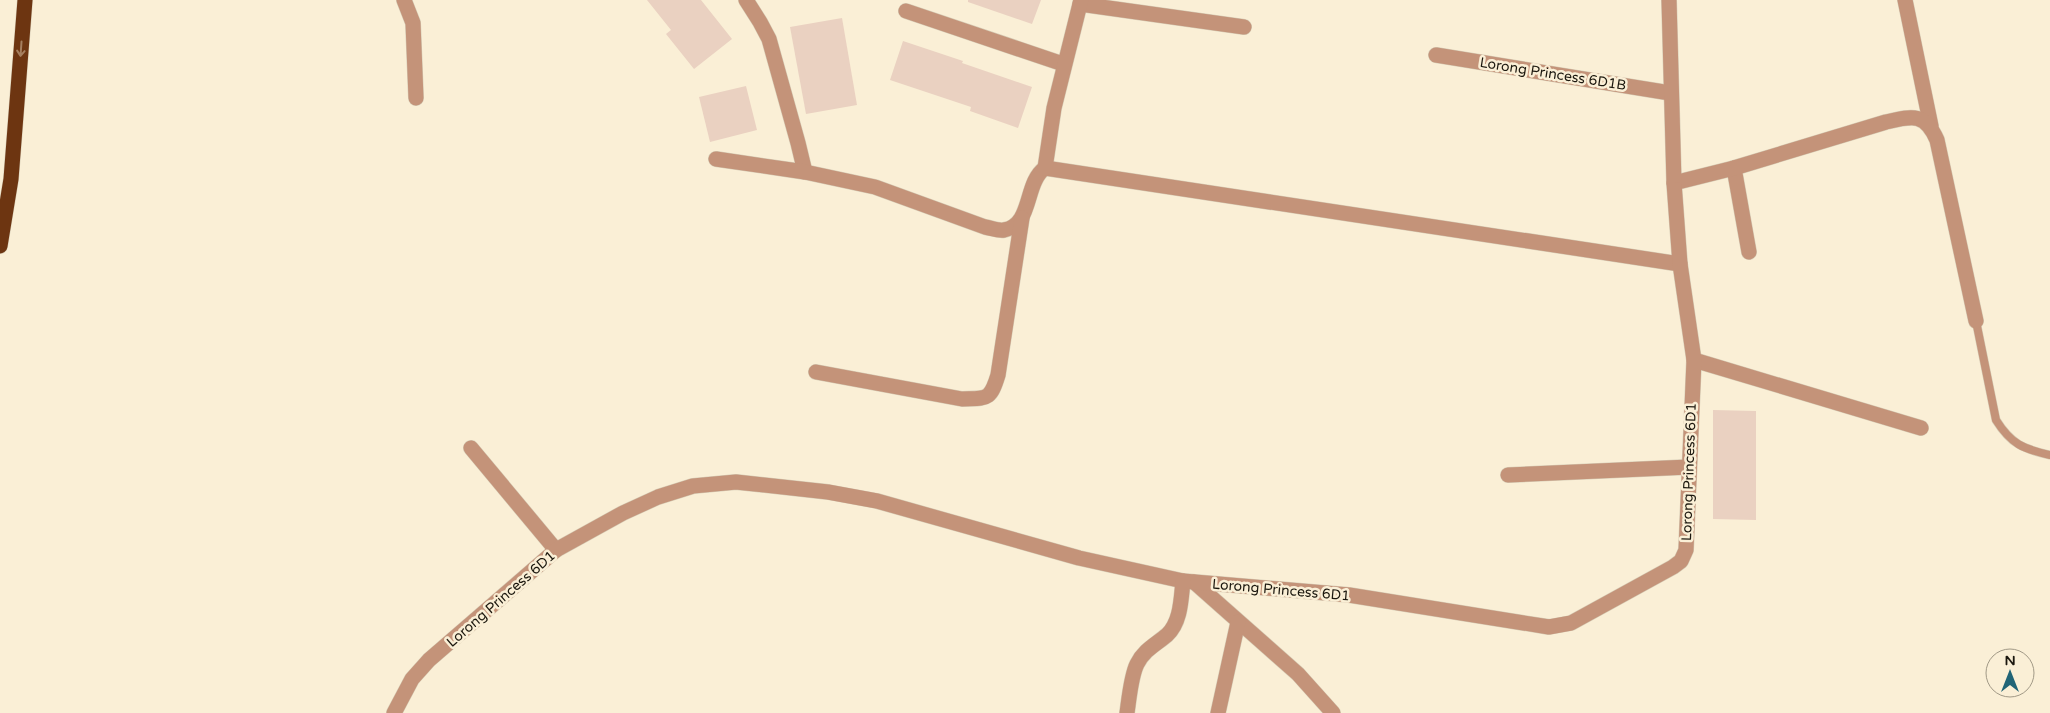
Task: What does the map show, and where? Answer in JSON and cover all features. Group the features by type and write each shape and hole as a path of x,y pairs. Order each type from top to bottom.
{"highway":[{"path":"0,246 11,179 25,0"}],"street":[{"path":"404,0 413,23 416,98"},
{"path":"746,0 769,39 805,172"},
{"name":"Lorong Princess 6D1","path":"394,713 412,679 429,660 556,550 623,513 658,497 692,486 736,482 828,492 877,501 1079,558 1189,581 1349,595 1549,627 1571,623 1681,561 1686,550 1694,360 1680,264 1674,183 1670,93 1669,0"},
{"path":"1905,0 1931,126 1937,140 1976,321"},
{"path":"1045,168 1049,135 1064,64 1081,2 1244,27"},
{"path":"906,11 1064,64"},
{"name":"Lorong Princess 6D1B","path":"1436,55 1670,93"},
{"path":"1674,183 1734,168 1906,118 1920,118 1931,126"},
{"path":"716,158 805,172 875,187 985,227 1002,231 1014,227 1022,218"},
{"path":"816,372 962,399 985,398 993,392 998,376 1022,218 1038,173 1045,168 1680,264"},
{"path":"1734,168 1749,252"},
{"path":"1694,360 1921,428"},
{"path":"471,448 556,550"},
{"path":"1508,476 1689,467"},
{"path":"1127,713 1135,667 1143,654 1167,635 1175,624 1189,581 1298,674 1333,713"},
{"path":"1218,713 1238,622"}],"lane":[{"path":"1976,321 1996,420 2014,442 2026,449 2050,455"}],"building":[{"path":"647,0 701,0 732,39 694,69 666,34 671,30"},
{"path":"968,0 1041,0 1032,24 968,2"},
{"path":"842,18 857,105 806,114 790,27"},
{"path":"903,41 1032,87 1018,128 970,111 971,107 890,80"},
{"path":"746,86 757,130 710,142 699,97"},
{"path":"1713,410 1756,411 1756,520 1713,519"}]}
